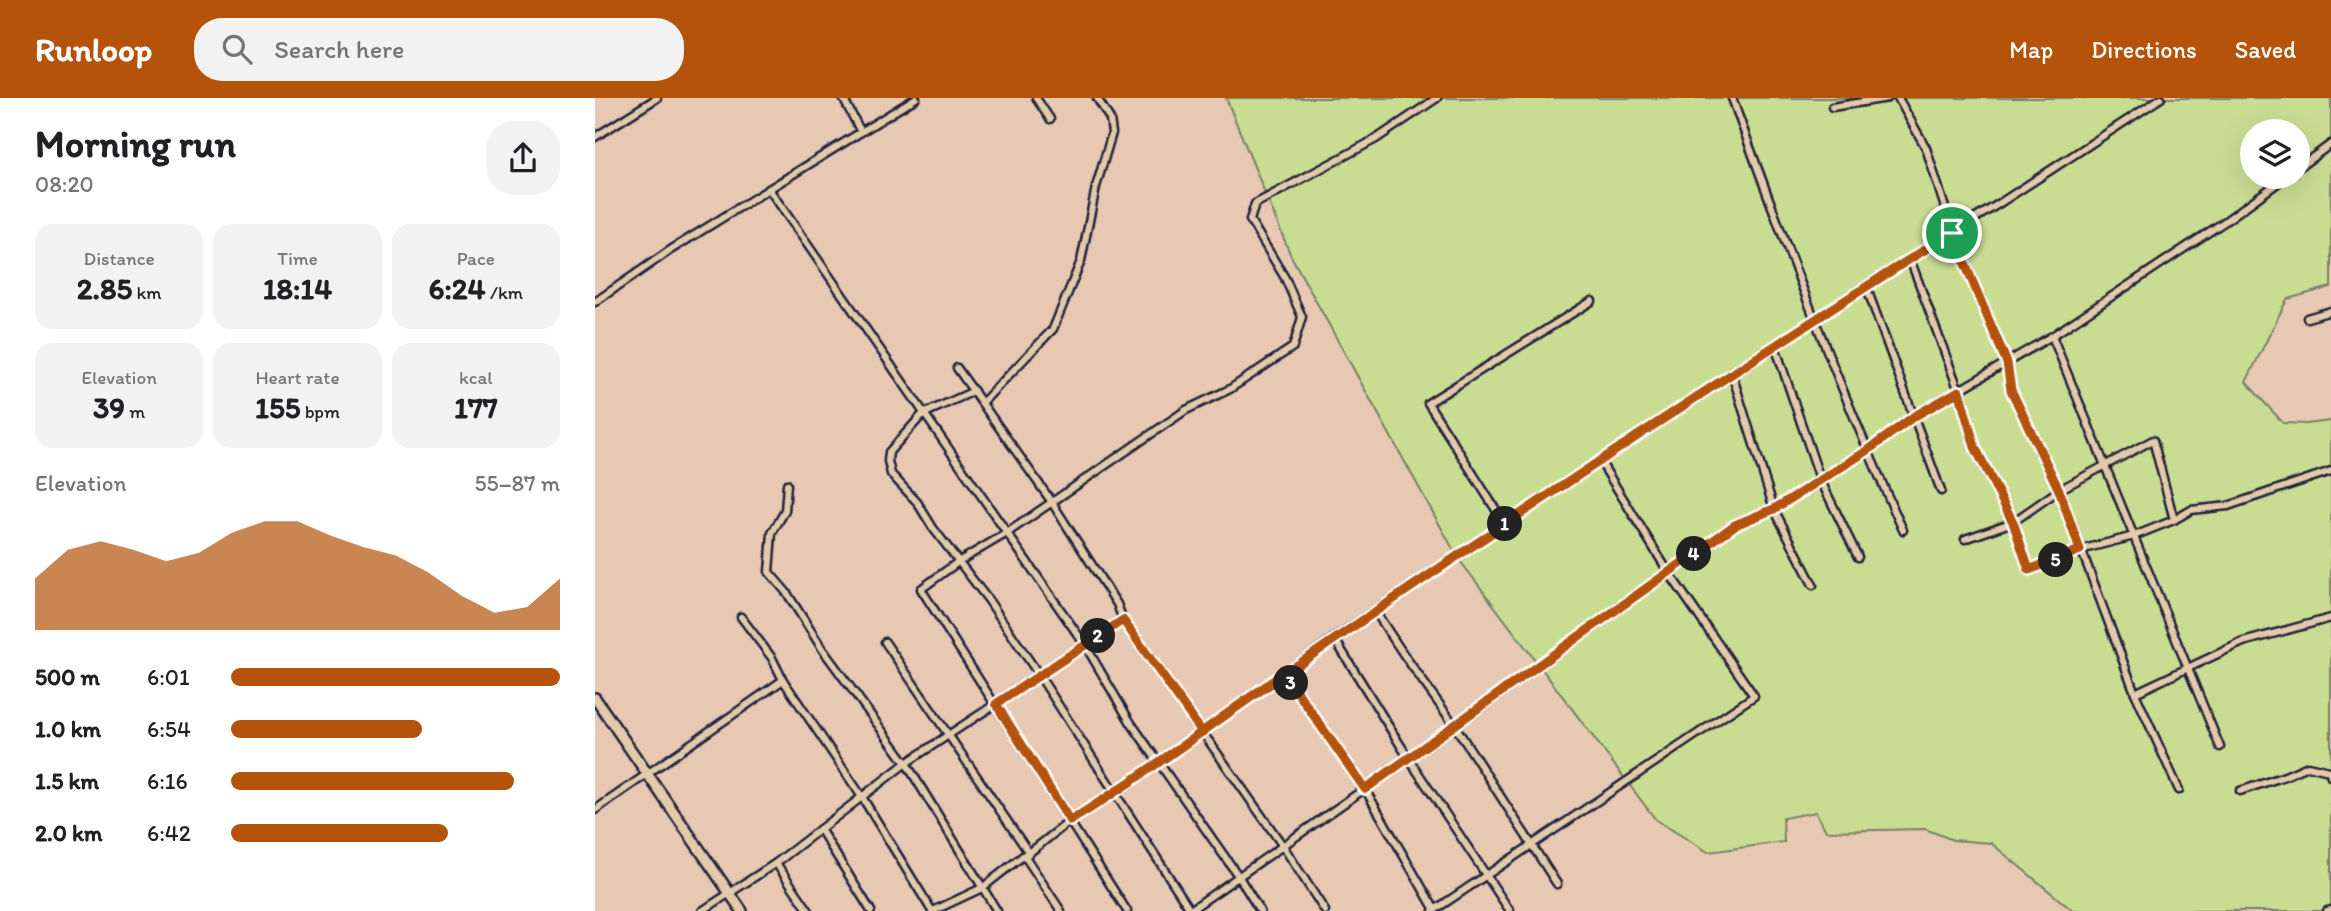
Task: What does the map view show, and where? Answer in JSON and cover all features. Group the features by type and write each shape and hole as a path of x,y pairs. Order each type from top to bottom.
{"street":[{"path":"595,137 657,98"},
{"path":"843,98 861,132"},
{"path":"1036,98 1050,119"},
{"path":"982,403 1053,329 1081,261 1096,187 1112,132 1110,119 1097,98"},
{"path":"1127,911 921,589 1186,410 1230,389 1293,347 1302,317 1285,278 1250,220 1255,204 1376,139 1437,98"},
{"path":"1732,98 1758,174 1815,320 1867,451 1903,530"},
{"path":"1832,107 1888,98"},
{"path":"1898,98 1926,148 1952,233 2007,363 2011,390 2059,490 2135,693 2179,790"},
{"path":"741,617 772,658 783,680 862,797 932,911 982,888 1070,821 1160,762 1334,638 1865,286 2161,98"},
{"path":"595,302 672,249 912,99"},
{"path":"2310,159 2331,144"},
{"path":"769,189 1085,645 1131,723 1260,911"},
{"path":"974,391 923,414 889,452 891,474 917,502 958,562 989,601 1190,911 1409,759 1735,525 1774,509 1867,451 1913,417 2052,336 2269,189"},
{"path":"1910,259 1959,391 1975,447 2013,522 2029,570 2080,550 2134,537 2190,510 2228,506 2331,471"},
{"path":"1865,286 1941,491"},
{"path":"1505,524 1428,402 1592,301"},
{"path":"2307,318 2331,311"},
{"path":"2052,336 2220,747"},
{"path":"1775,346 1820,479 1858,556"},
{"path":"957,368 1052,503 1117,604 1123,620 1283,846 1325,911"},
{"path":"1732,374 1774,509 1813,584"},
{"path":"1965,539 2013,522 2059,490 2153,440 2174,520"},
{"path":"1284,673 1365,789 1434,910 1532,845 1753,696 1669,573 1600,461"},
{"path":"787,484 785,511 772,533 769,572 787,593 823,650 906,763 997,911"},
{"path":"1375,611 1403,655 1455,726 1557,884"},
{"path":"2135,693 2242,642 2331,618"},
{"path":"702,911 776,863 906,763 1123,620"},
{"path":"1334,638 1409,759 1510,911"},
{"path":"885,642 949,734 1061,911"},
{"path":"595,810 783,680"},
{"path":"595,698 742,911"},
{"path":"2240,791 2308,766 2329,771 2331,777"},
{"path":"820,830 871,911"},
{"path":"776,863 809,911"}],"green space":[{"path":"1226,98 2331,98 2331,287 2287,299 2246,382 2283,423 2331,421 2331,911 2073,911 1991,843 1953,840 1925,829 1826,831 1816,812 1783,818 1784,842 1708,852 1656,820 1458,558 1291,256"}],"route":[{"path":"1952,233 1865,286 1505,524 1334,638 1284,673 1202,732 1123,620 996,704 1070,821 1115,793 1202,732 1284,673 1365,789 1735,525 1774,509 1867,451 1913,417 1959,391 1975,447 2013,522 2029,570 2080,550 2059,490 2011,390 2007,363 1952,233"}]}
